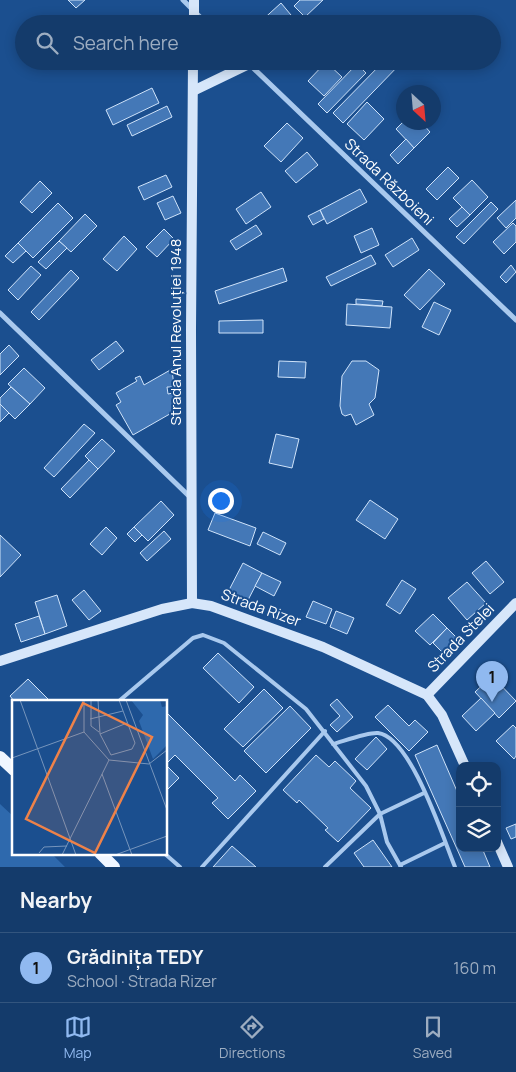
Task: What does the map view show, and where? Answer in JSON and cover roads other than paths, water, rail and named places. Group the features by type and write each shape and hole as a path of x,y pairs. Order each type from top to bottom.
{"main road":[{"path":"0,756 12,768"},
{"path":"101,854 114,867"}],"street":[{"path":"182,0 197,15"},
{"path":"194,0 194,12"},
{"name":"Strada Anul Revoluției 1948","path":"192,603 194,70"},
{"path":"193,91 234,70"},
{"name":"Strada Războieni","path":"254,70 516,320"},
{"path":"0,313 191,498"},
{"name":"Strada Rizer","path":"0,660 162,609 192,603 211,606 314,643 427,695 442,715 463,762"},
{"name":"Strada Stelei","path":"427,695 516,603"},
{"path":"501,851 508,867"}],"lane":[{"path":"120,700 193,638 203,635 224,643 306,709 325,731 366,786 380,814 387,842 400,866 445,843"},
{"path":"202,867 325,731"},
{"path":"334,744 376,732 389,737 414,766 456,867"},
{"path":"324,867 380,814 424,793"},
{"path":"165,854 180,867"}],"place":[{"name":"Grădinița TEDY","path":"492,702"}]}
